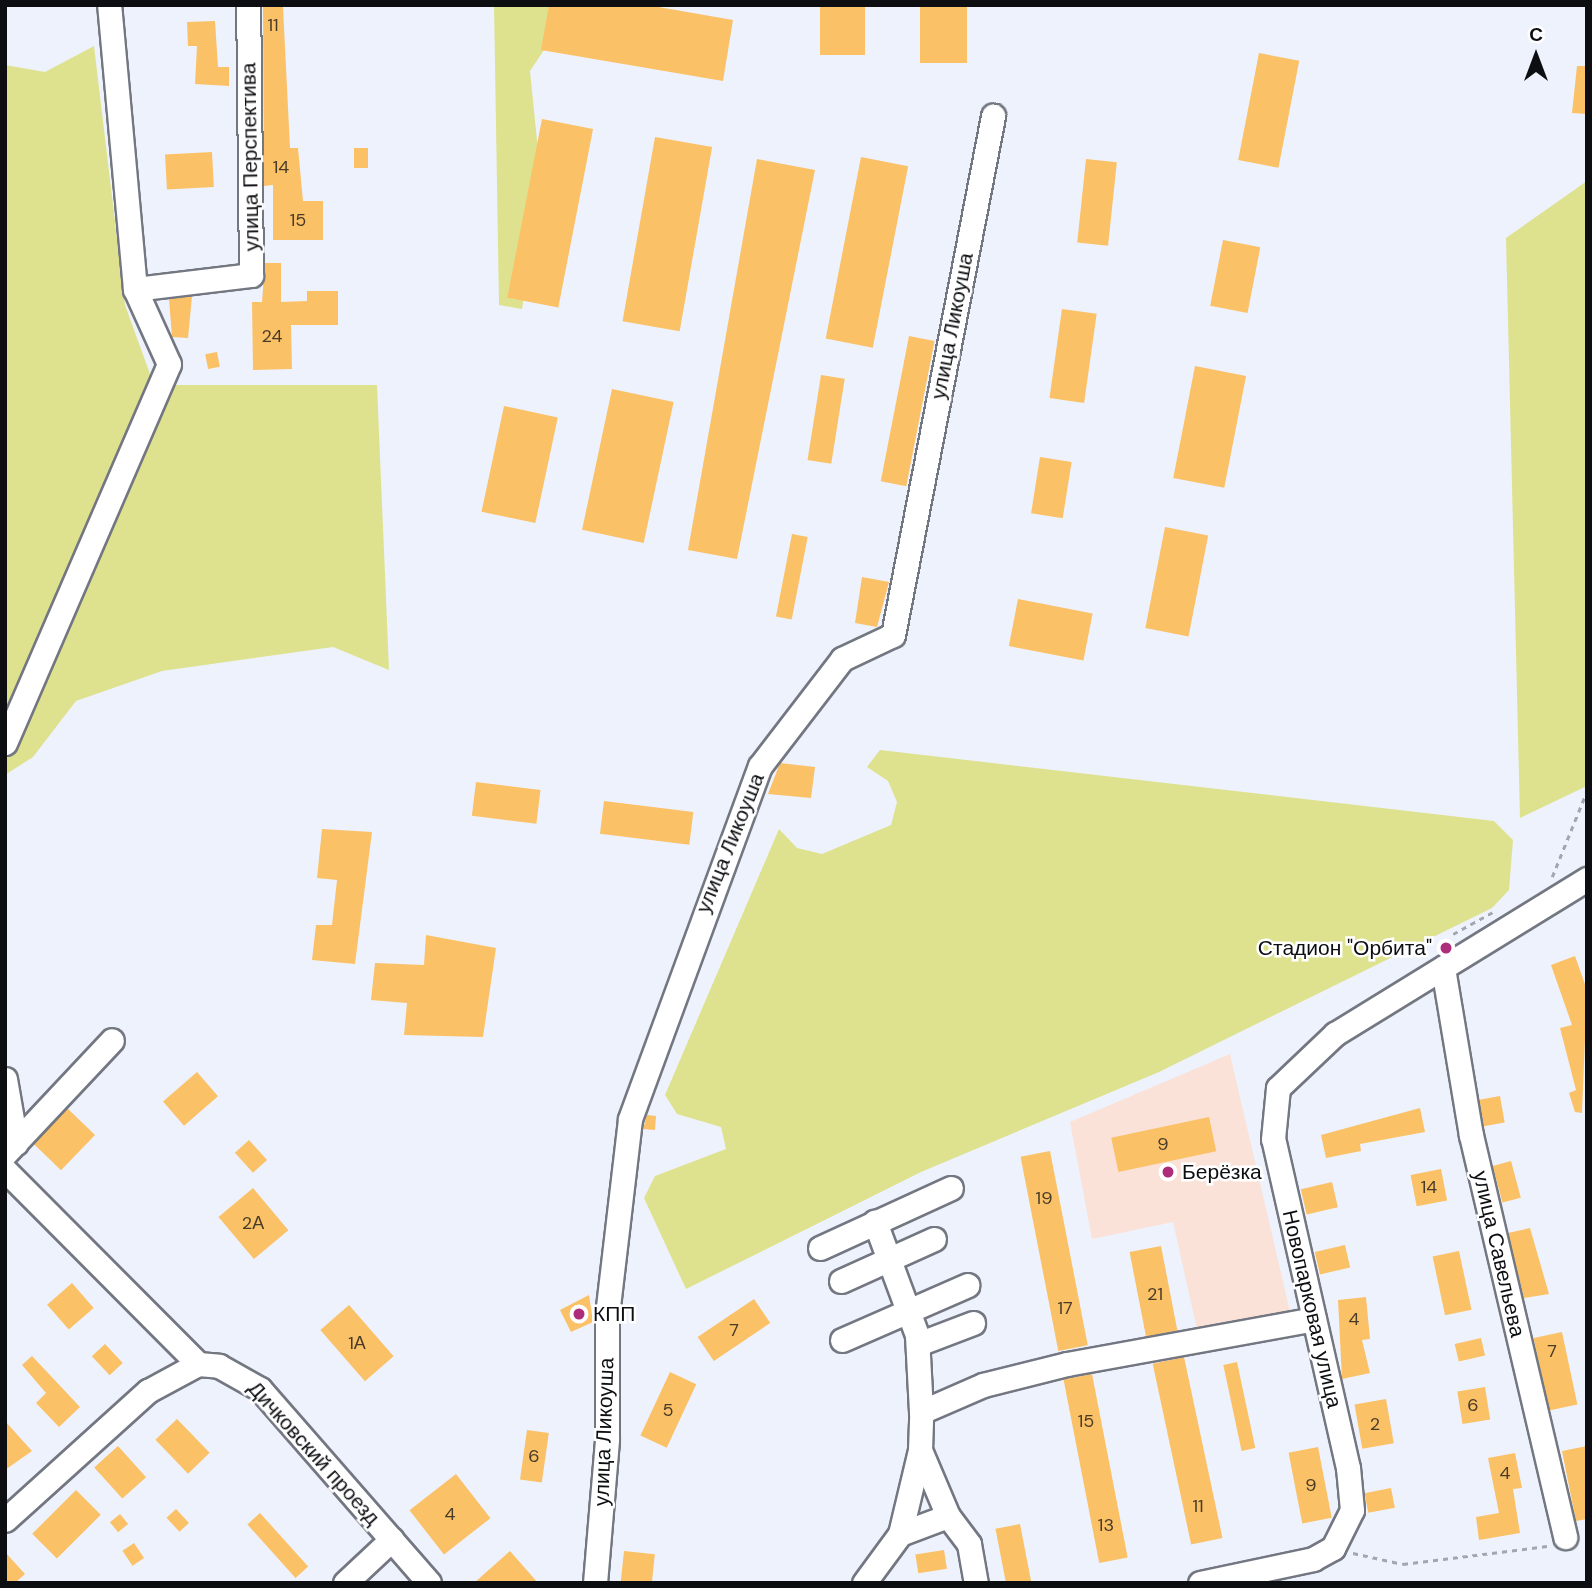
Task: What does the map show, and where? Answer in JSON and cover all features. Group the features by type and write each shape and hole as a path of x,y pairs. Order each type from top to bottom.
{"street":[{"path":"5,743 169,364 135,289 109,5"},
{"name":"улица Перспектива","path":"135,289 251,275 248,5"},
{"name":"улица Ликоуша","path":"595,1583 607,1439 607,1315 630,1119 760,766 842,659 893,635 993,116"},
{"path":"1443,968 1587,879"},
{"name":"Новопарковая улица","path":"1339,1539 1352,1510 1348,1468 1273,1139 1278,1088 1335,1034 1443,968"},
{"name":"улица Савельева","path":"1443,968 1471,1135 1556,1542"},
{"path":"10,1149 112,1040"},
{"path":"5,1079 10,1149"},
{"path":"5,1170 198,1364 148,1391 5,1520"},
{"path":"820,1248 951,1188"},
{"path":"863,1583 900,1534 920,1450 918,1344 910,1311 875,1222"},
{"path":"841,1282 934,1239"},
{"path":"842,1340 968,1285"},
{"path":"921,1412 983,1385 1067,1364 1314,1319"},
{"path":"918,1344 974,1322"},
{"name":"Дичковский проезд","path":"198,1364 219,1366 260,1388 429,1583"},
{"path":"920,1450 948,1516 969,1544 976,1583"},
{"path":"900,1534 948,1516"},
{"path":"345,1583 392,1539"},
{"path":"1200,1583 1313,1559 1339,1539"}],"path":[{"path":"1551,880 1587,791"},
{"path":"1339,1539 1403,1564 1556,1542"}],"shaded area":[{"name":"Берёзка","path":"1230,1054 1291,1316 1198,1334 1173,1222 1092,1239 1070,1122"}],"green space":[{"path":"494,5 574,5 530,71 542,190 522,309 499,305"},
{"path":"94,46 125,305 154,385 377,385 389,670 333,647 162,671 76,701 33,757 5,775 5,65 45,72"},
{"path":"1587,181 1587,786 1520,818 1506,238"},
{"path":"880,750 1494,821 1513,840 1509,890 1492,908 1159,1072 921,1172 686,1289 644,1198 655,1176 726,1149 721,1127 677,1114 665,1095 779,829 797,848 822,854 891,825 897,802 888,781 867,767"}],"building":[{"path":"549,5 647,5 733,20 723,81 541,50"},
{"path":"820,5 865,5 865,55 820,55"},
{"path":"920,5 967,5 967,63 920,63"},
{"path":"263,7 283,7 290,148 298,148 303,201 323,201 323,240 273,240 273,185 264,186"},
{"path":"215,21 218,67 229,67 229,86 195,84 197,46 188,46 187,22"},
{"path":"1259,53 1299,61 1278,168 1238,160"},
{"path":"1577,66 1587,66 1587,114 1572,113"},
{"path":"542,119 593,129 558,308 507,298"},
{"path":"655,137 712,147 680,331 623,321"},
{"path":"354,148 368,148 368,168 354,168"},
{"path":"212,152 214,187 167,189 165,154"},
{"path":"861,157 908,166 873,348 826,339"},
{"path":"757,159 815,170 737,559 688,550"},
{"path":"1086,159 1117,162 1108,246 1077,243"},
{"path":"1223,240 1260,247 1248,313 1210,306"},
{"path":"265,263 281,263 281,302 307,301 307,291 338,291 338,325 291,325 292,369 253,370 252,302 262,302"},
{"path":"192,296 188,338 172,337 169,299"},
{"path":"1062,309 1097,314 1084,403 1049,398"},
{"path":"909,336 935,341 906,486 881,481"},
{"path":"217,352 220,367 208,369 205,354"},
{"path":"1195,366 1246,376 1224,488 1173,478"},
{"path":"821,375 845,379 831,464 808,460"},
{"path":"612,389 674,402 644,543 582,530"},
{"path":"504,406 558,417 535,523 482,512"},
{"path":"1040,457 1072,462 1063,518 1031,513"},
{"path":"1165,527 1208,535 1189,637 1145,628"},
{"path":"792,534 808,537 792,620 776,616"},
{"path":"862,577 889,582 877,627 855,623"},
{"path":"1018,599 1093,614 1083,661 1009,646"},
{"path":"780,763 815,767 811,798 768,794"},
{"path":"476,782 541,790 536,824 472,816"},
{"path":"604,801 693,812 689,845 600,834"},
{"path":"322,829 372,832 355,964 312,960 316,925 332,925 337,880 317,878"},
{"path":"426,935 496,948 483,1037 404,1035 407,1003 371,1000 375,963 424,965"},
{"path":"1575,956 1587,990 1582,1113 1575,1112 1569,1093 1576,1090 1560,1028 1572,1025 1551,965"},
{"path":"197,1072 218,1096 184,1126 163,1102"},
{"path":"1500,1096 1505,1123 1484,1126 1479,1100"},
{"path":"67,1108 95,1135 61,1170 33,1143"},
{"path":"1420,1108 1425,1132 1360,1144 1361,1151 1326,1158 1321,1135"},
{"path":"647,1115 656,1116 655,1130 643,1129"},
{"path":"1209,1117 1216,1151 1118,1172 1111,1138"},
{"path":"249,1140 267,1160 253,1173 235,1153"},
{"path":"1050,1151 1088,1345 1058,1351 1021,1157"},
{"path":"1511,1161 1521,1198 1502,1203 1493,1166"},
{"path":"1441,1169 1447,1200 1417,1206 1411,1175"},
{"path":"1332,1182 1338,1207 1307,1215 1301,1189"},
{"path":"253,1188 288,1230 254,1259 219,1217"},
{"path":"1530,1228 1549,1294 1524,1298 1508,1233"},
{"path":"1345,1245 1350,1267 1320,1274 1315,1252"},
{"path":"1161,1246 1177,1330 1146,1337 1130,1252"},
{"path":"1459,1251 1471,1310 1445,1315 1433,1257"},
{"path":"72,1283 94,1308 69,1330 47,1305"},
{"name":"КПП","path":"589,1295 593,1322 571,1332 560,1310"},
{"path":"1366,1297 1370,1339 1362,1340 1370,1373 1342,1379 1338,1300"},
{"path":"754,1299 770,1323 714,1361 698,1337"},
{"path":"349,1305 394,1356 365,1381 320,1330"},
{"path":"1562,1332 1577,1404 1549,1410 1534,1338"},
{"path":"1481,1338 1485,1356 1459,1362 1455,1344"},
{"path":"105,1344 123,1363 110,1375 92,1356"},
{"path":"32,1356 80,1407 59,1427 36,1403 46,1393 22,1365"},
{"path":"1184,1357 1222,1538 1191,1545 1153,1364"},
{"path":"1237,1362 1255,1448 1242,1451 1223,1365"},
{"path":"670,1372 696,1384 667,1448 640,1435"},
{"path":"1092,1374 1128,1558 1099,1563 1064,1380"},
{"path":"1485,1387 1490,1420 1463,1424 1457,1391"},
{"path":"1386,1399 1394,1443 1362,1449 1354,1405"},
{"path":"177,1419 210,1453 188,1474 155,1440"},
{"path":"5,1421 32,1451 5,1470"},
{"path":"527,1430 549,1433 542,1483 520,1480"},
{"path":"118,1446 146,1477 122,1499 94,1467"},
{"path":"1587,1446 1587,1519 1576,1521 1562,1451"},
{"path":"1318,1447 1332,1518 1302,1523 1289,1453"},
{"path":"1515,1453 1522,1488 1513,1489 1520,1533 1479,1540 1476,1517 1499,1513 1488,1458"},
{"path":"456,1474 490,1518 444,1554 410,1510"},
{"path":"1391,1488 1395,1508 1368,1513 1364,1493"},
{"path":"76,1490 101,1515 57,1559 32,1534"},
{"path":"176,1509 189,1523 179,1532 166,1518"},
{"path":"260,1513 308,1567 296,1578 247,1524"},
{"path":"120,1514 128,1524 118,1532 110,1522"},
{"path":"1020,1524 1031,1583 1006,1583 995,1529"},
{"path":"134,1543 144,1558 132,1566 122,1551"},
{"path":"944,1550 947,1569 918,1573 915,1555"},
{"path":"510,1551 538,1583 474,1583"},
{"path":"624,1551 655,1554 652,1583 621,1583"},
{"path":"5,1552 25,1574 15,1583 5,1583"}],"place":[{"name":"Стадион \"Орбита\"","path":"1446,948"},
{"name":"Берёзка","path":"1168,1172"},
{"name":"КПП","path":"579,1314"}]}
